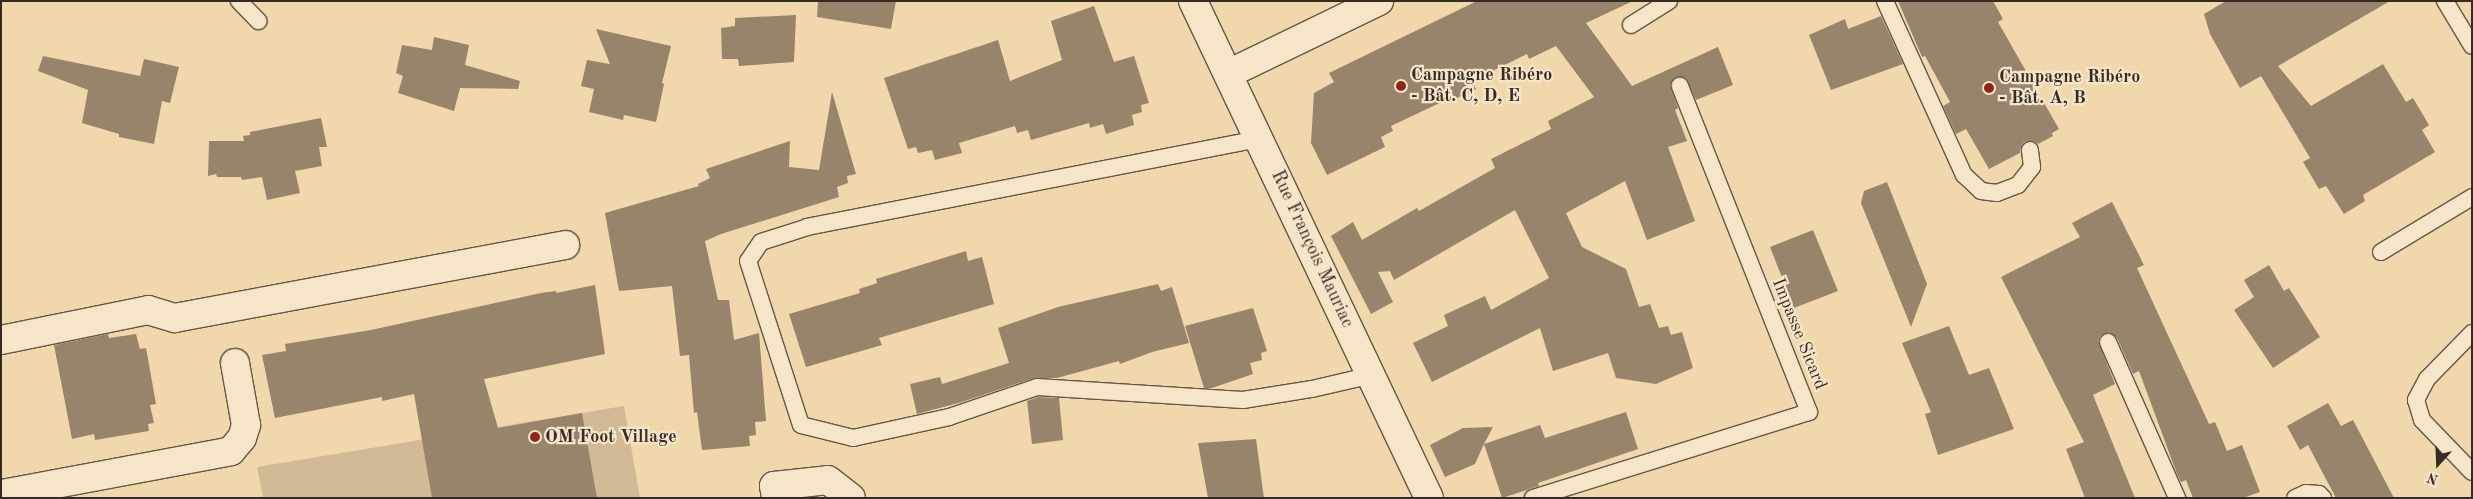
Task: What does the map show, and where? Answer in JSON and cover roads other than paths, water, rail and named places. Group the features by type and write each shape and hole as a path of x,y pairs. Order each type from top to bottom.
{"street":[{"name":"Rue François Mauriac","path":"1193,1 1429,498"},
{"path":"1228,74 1379,1"},
{"path":"1,340 148,310 175,318 566,245"},
{"path":"2,493 231,451 242,438 246,425 235,363"},
{"path":"776,498 774,486 828,480 851,498"}],"lane":[{"path":"239,1 258,21"},
{"path":"1631,25 1669,1"},
{"path":"1885,1 1964,175 1981,191 1997,193 2018,186 2032,167 2030,150"},
{"path":"2445,1 2472,46"},
{"name":"Impasse Sicard","path":"1533,498 1809,412 1680,86"},
{"path":"1259,139 808,227 761,242 748,261 801,425 853,438 949,417 1037,387 1243,400 1312,389 1372,375"},
{"path":"2381,252 2472,197"},
{"path":"2472,333 2428,378 2416,400 2422,420 2472,472"},
{"path":"2108,342 2176,498"},
{"path":"2295,498 2306,493 2319,494 2323,498"}],"place":[{"name":"Campagne Ribéro - Bât. C, D, E","path":"1401,86"},
{"name":"Campagne Ribéro - Bât. A, B","path":"1989,88"},
{"name":"OM Foot Village","path":"535,437"}]}
